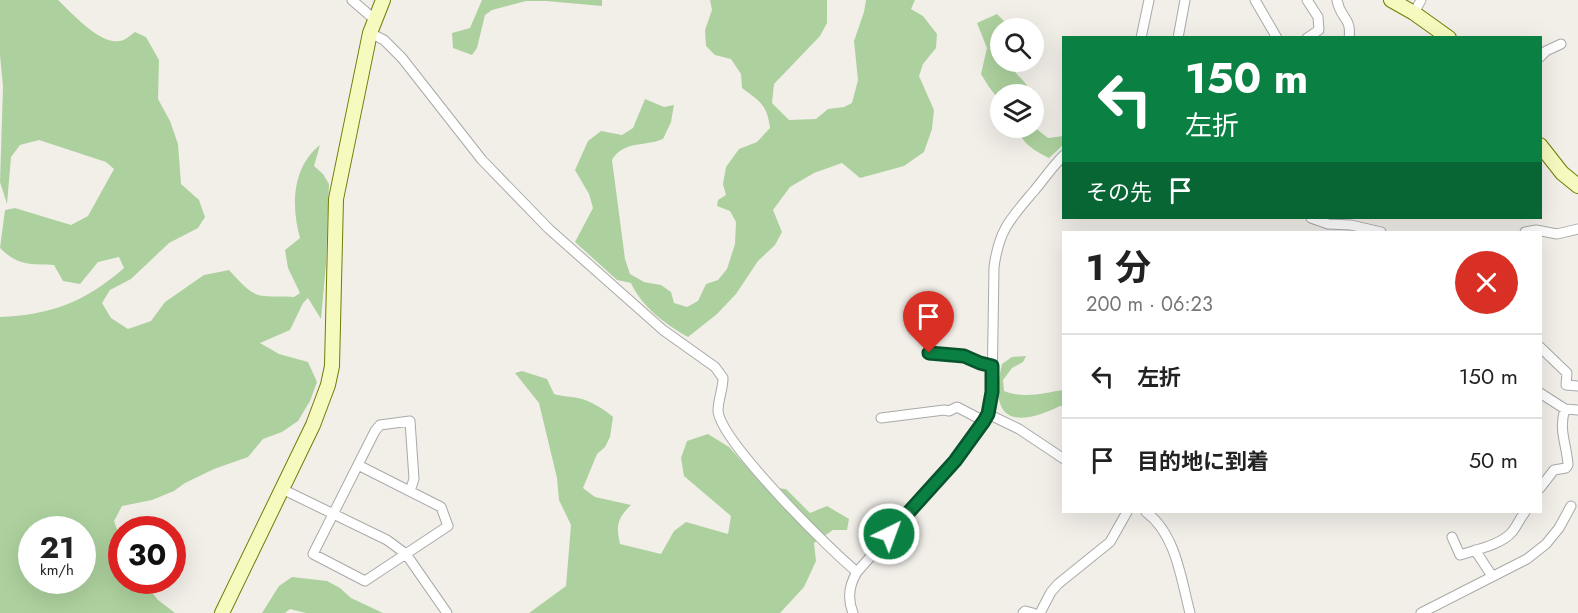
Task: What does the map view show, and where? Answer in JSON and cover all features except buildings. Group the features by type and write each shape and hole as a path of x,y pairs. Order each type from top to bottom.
{"street":[{"path":"352,0 374,19"},
{"path":"222,613 320,408 332,366 336,199 370,33 383,0"},
{"path":"1141,36 1149,0"},
{"path":"1178,36 1185,0"},
{"path":"1255,0 1275,36"},
{"path":"1307,0 1318,17 1319,30 1310,36"},
{"path":"1337,0 1342,15 1351,27 1349,36"},
{"path":"1391,0 1446,36"},
{"path":"1414,13 1421,0"},
{"path":"370,33 384,40 402,57 482,160 549,229 663,330 715,367 723,378 718,410 723,426 784,501 841,559 857,572"},
{"path":"1542,55 1561,44"},
{"path":"1542,148 1562,172 1578,186"},
{"path":"853,613 849,594 850,582 955,461 986,417 992,392 996,247 1003,230 1015,212 1062,157"},
{"path":"1314,219 1328,224 1352,221 1379,231"},
{"path":"1542,231 1557,234 1578,229"},
{"path":"1542,349 1567,373 1566,385 1578,386"},
{"path":"929,353 964,356 992,366"},
{"path":"1542,394 1565,409 1578,410"},
{"path":"881,418 949,411 957,407 1019,429 1062,458"},
{"path":"1542,485 1554,470 1568,465 1561,433 1561,420 1565,409"},
{"path":"358,465 441,507 448,525 365,581 313,554 358,465 380,425 410,421 414,479 410,491"},
{"path":"282,489 387,540 406,554 447,613"},
{"path":"1421,613 1527,559 1546,544 1559,528 1571,506"},
{"path":"1040,613 1058,584 1110,542 1126,513"},
{"path":"1147,513 1160,524 1167,537 1180,572 1190,613"},
{"path":"1452,537 1460,555 1506,537 1524,513"},
{"path":"1475,550 1492,576"},
{"path":"1023,613 1024,611 1033,613"}],"green space":[{"path":"0,0 58,0 103,38 121,41 135,32 146,37 159,60 158,99 170,121 178,144 181,184 199,200 205,217 198,228 169,243 131,279 110,290 102,303 111,318 128,329 151,321 165,302 204,275 229,270 245,286 259,295 294,297 300,293 288,268 285,250 300,238 295,213 296,188 304,164 320,145 314,166 329,184 321,319 308,298 303,303 290,330 260,343 279,354 308,362 317,382 310,401 298,421 282,432 263,439 248,457 214,469 152,500 122,506 117,516 108,516 108,594 153,594 175,613 0,613 0,317 35,313 66,305 95,290 124,268 119,257 98,262 80,284 63,281 54,265 19,261 0,248 5,210 15,208 71,225 88,216 114,169 106,162 39,140 20,145 11,157 7,204 0,182 3,87 0,55"},
{"path":"482,0 602,0 602,6 526,1 492,10 485,15 477,48 472,55 453,48 452,33 470,28"},
{"path":"710,0 827,0 827,23 820,36 774,84 772,103 789,120 816,119 828,109 844,107 852,103 858,80 854,41 866,0 915,0 911,9 923,16 937,34 936,48 923,64 919,76 934,110 932,129 924,152 904,166 860,178 842,163 814,173 790,187 773,210 782,232 775,245 758,261 736,294 717,314 688,337 655,314 641,300 631,283 617,280 575,242 593,208 589,194 575,170 588,141 601,131 622,135 633,128 645,99 664,107 674,105 671,122 663,139 622,149 612,160 625,259 630,274 644,282 661,285 671,292 674,303 687,307 698,301 706,284 718,280 727,269 735,244 736,222 730,211 717,206 718,200 726,195 723,184 726,167 739,149 757,142 770,128 765,109 742,88 741,74 731,59 715,55 706,46 705,30 712,10"},
{"path":"997,14 1001,18 990,18 990,72 1015,72 1026,84 990,84 990,88 981,74 987,48 977,23"},
{"path":"1044,135 1048,138 1062,136 1062,146 1049,158 1022,138 1044,138"},
{"path":"1026,356 1023,362 1012,368 1003,380 1004,391 1026,395 1062,390 1062,406 1030,417 1018,418 1008,415 1002,408 999,383 1002,364 1012,357"},
{"path":"522,371 547,379 554,394 588,401 613,417 610,437 605,447 597,454 583,488 595,497 631,505 619,523 620,544 661,554 674,531 686,522 728,534 731,516 684,476 681,458 687,441 708,434 729,447 765,487 786,489 810,513 827,506 849,519 847,530 833,530 814,543 816,561 804,587 780,613 529,613 566,586 571,525 559,500 557,478 539,403 515,373"},
{"path":"292,577 327,581 340,588 351,598 383,613 306,613 290,609 285,613 262,613 279,586"}],"route":[{"path":"889,534 955,461 988,414 992,392 992,366 964,356 929,353"}]}
